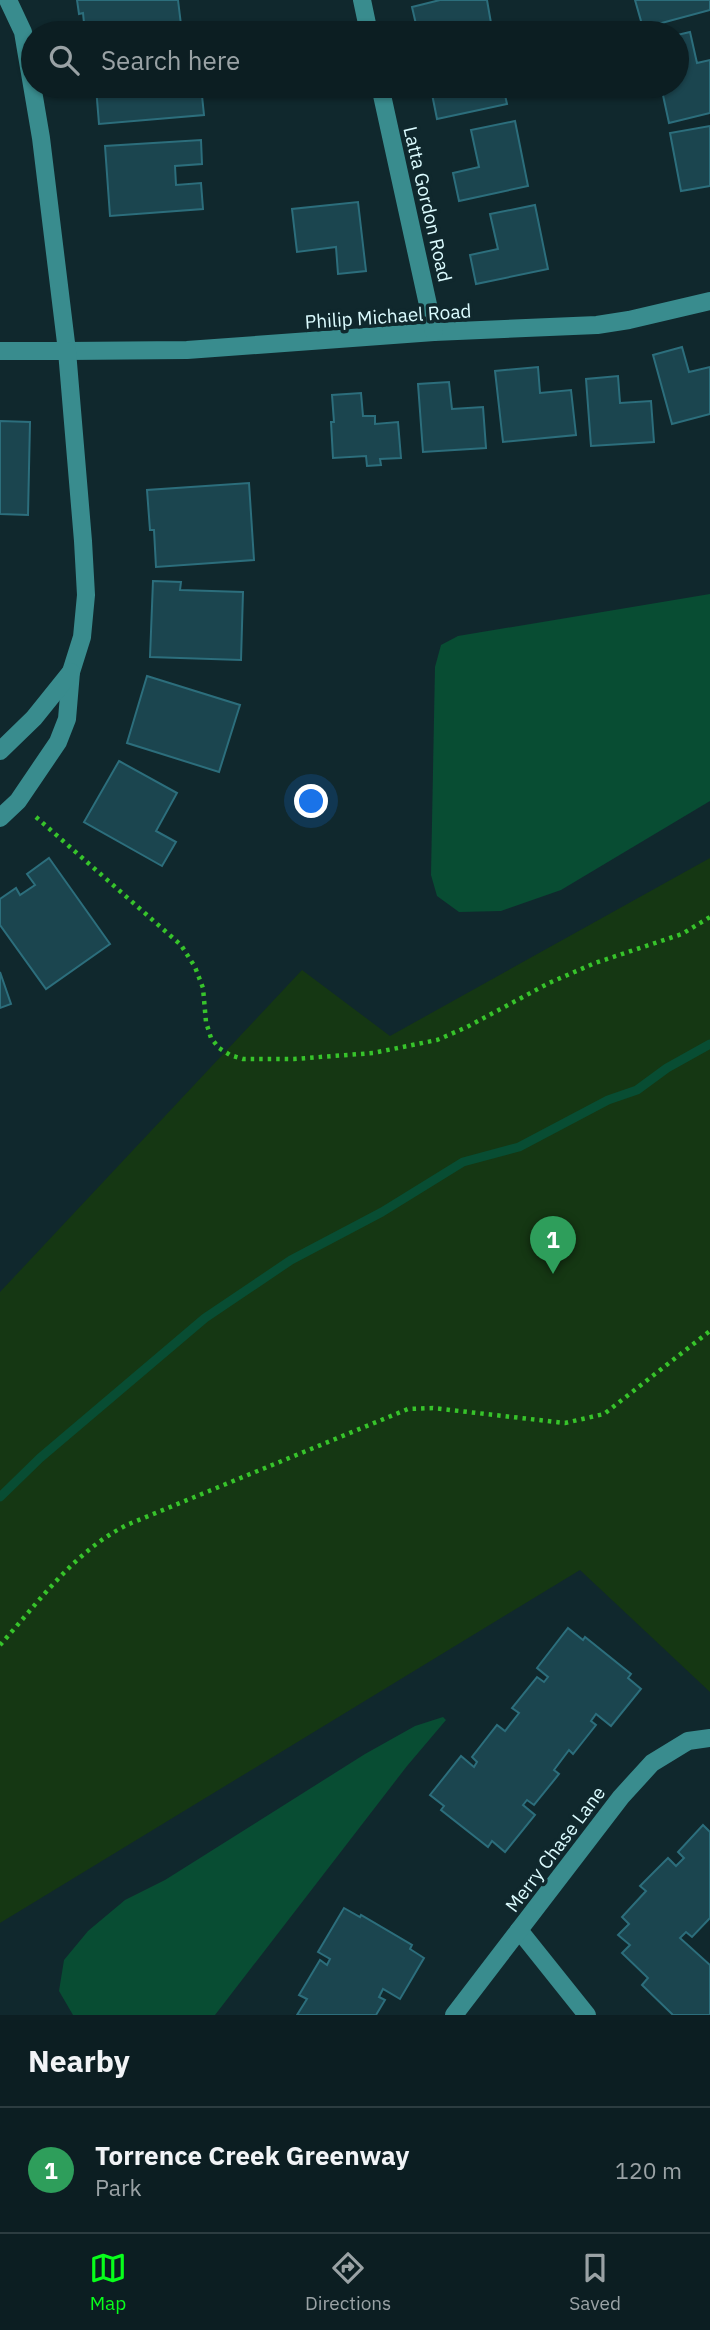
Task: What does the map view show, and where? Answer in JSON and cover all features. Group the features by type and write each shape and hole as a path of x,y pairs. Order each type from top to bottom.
{"street":[{"path":"8,0 21,28"},
{"path":"362,0 366,21"},
{"path":"0,818 18,801 58,742 63,730 67,719 71,672 82,637 86,596 67,351 34,98"},
{"name":"Latta Gordon Road","path":"383,98 434,332"},
{"name":"Philip Michael Road","path":"0,351 187,350 434,332 597,325 710,301"},
{"path":"0,751 34,718 71,672"},
{"name":"Merry Chase Lane","path":"454,2015 621,1797 652,1763 688,1741 710,1738"},
{"path":"519,1930 579,2011"}],"path":[{"path":"18,801 181,945 195,967 202,988 211,1038 219,1048 243,1059 294,1059 373,1053 437,1040 549,983 595,963 682,934 710,917"},
{"path":"0,1645 84,1553 106,1535 128,1524 408,1409 433,1408 565,1423 604,1414 710,1331"}],"shaded area":[{"path":"710,594 710,801 561,890 501,911 459,912 437,896 431,875 435,667 441,645 458,636"},
{"path":"710,858 710,1692 580,1570 0,1923 0,1292 302,970 390,1036"},
{"path":"443,1717 446,1720 407,1766 215,2015 73,2015 59,1991 64,1960 88,1931 125,1900 165,1880 365,1754 415,1726"}],"building":[{"path":"77,0 178,0 181,21 84,21 83,13 79,14"},
{"path":"440,0 487,0 491,21 415,21 412,7"},
{"path":"635,0 710,0 710,10 669,21 641,21"},
{"path":"689,32 697,63 710,60 710,113 669,123 664,98 689,98"},
{"path":"97,98 202,98 204,115 99,124"},
{"path":"433,98 506,98 507,104 437,119"},
{"path":"515,121 528,186 459,201 453,173 479,167 471,130"},
{"path":"710,126 710,186 681,191 670,133"},
{"path":"201,140 202,164 175,166 176,185 201,183 203,209 110,216 105,146"},
{"path":"358,202 366,271 338,274 336,247 297,252 292,209"},
{"path":"535,205 548,269 476,284 470,255 498,249 490,214"},
{"path":"682,347 689,372 710,367 710,414 672,424 653,355"},
{"path":"538,367 540,393 571,390 576,435 503,442 495,371"},
{"path":"618,376 620,403 651,401 654,442 591,446 586,379"},
{"path":"449,382 452,409 483,407 486,448 423,452 418,384"},
{"path":"361,393 363,416 375,416 375,424 398,422 401,458 380,459 381,465 367,466 366,456 333,458 332,395"},
{"path":"0,421 30,422 28,515 0,514"},
{"path":"249,483 254,560 156,567 154,530 150,530 147,490"},
{"path":"153,581 181,582 180,590 243,592 241,660 150,657"},
{"path":"147,676 240,705 219,772 127,743"},
{"path":"119,761 177,793 156,831 176,842 162,866 84,822"},
{"path":"49,858 110,944 46,989 0,925 0,899 16,888 20,895 35,885 27,874"},
{"path":"0,972 11,1004 0,1008"},
{"path":"568,1628 583,1640 585,1637 631,1674 628,1678 641,1689 611,1726 596,1714 591,1721 596,1725 573,1754 569,1750 554,1770 559,1774 534,1805 527,1800 523,1805 535,1815 505,1852 492,1841 488,1847 441,1810 444,1806 430,1795 461,1756 474,1767 477,1762 472,1757 497,1725 505,1731 519,1713 512,1708 537,1677 544,1682 548,1677 537,1668"},
{"path":"703,1825 710,1832 710,1918 692,1937 686,1932 680,1938 710,1965 710,2015 673,2015 642,1985 648,1978 622,1953 630,1945 618,1935 629,1924 622,1917 646,1891 640,1886 668,1858 676,1866 684,1858 678,1852"},
{"path":"344,1908 412,1945 410,1949 424,1958 400,1999 383,1989 379,1997 385,2000 376,2015 297,2015 307,1999 299,1995 320,1960 327,1965 330,1959 318,1952"}],"waterway":[{"path":"0,1497 40,1458 205,1318 291,1260 382,1212 463,1162 519,1147 608,1100 637,1090 667,1068 710,1044"}],"place":[{"name":"Torrence Creek Greenway","path":"553,1274"}]}
